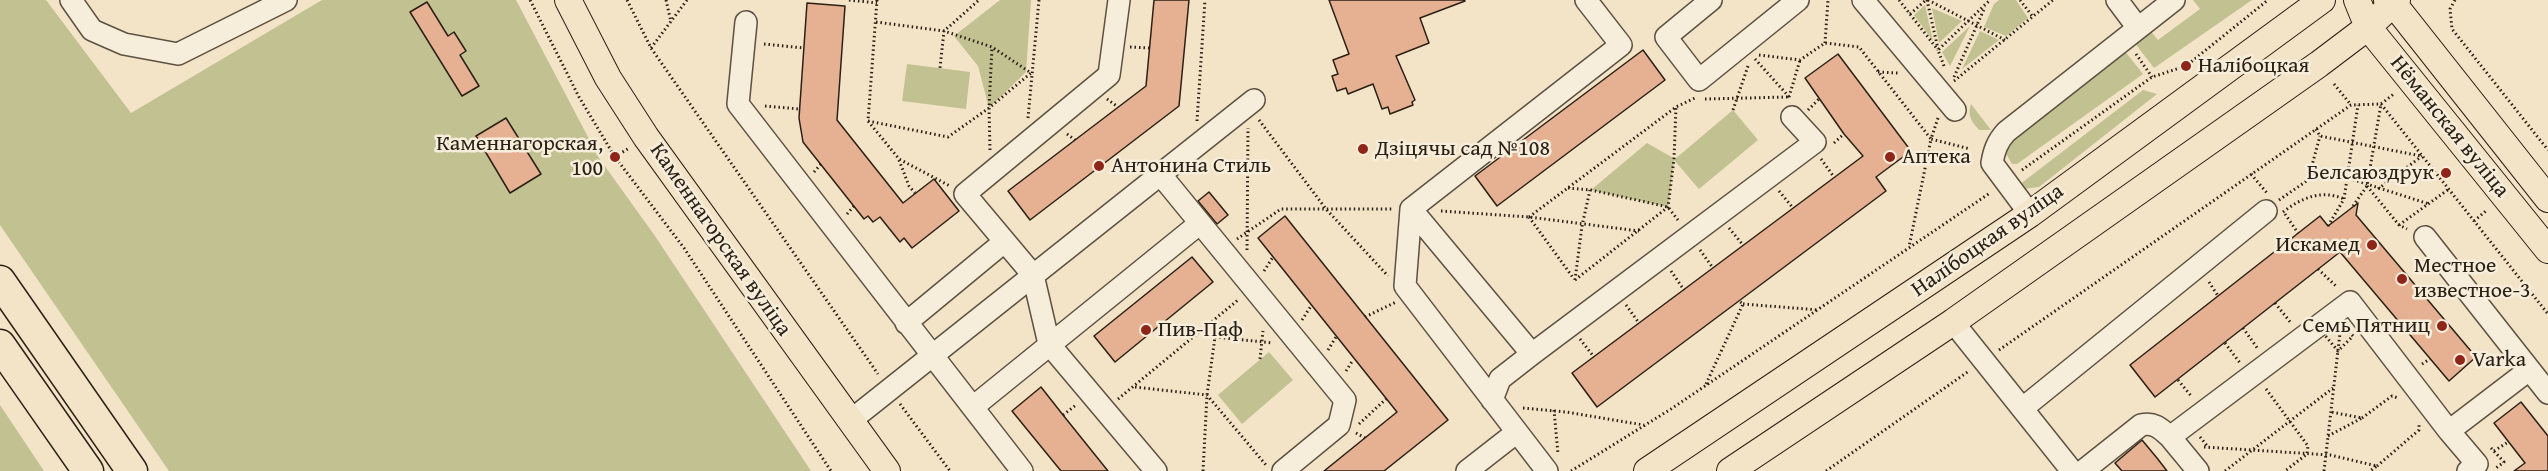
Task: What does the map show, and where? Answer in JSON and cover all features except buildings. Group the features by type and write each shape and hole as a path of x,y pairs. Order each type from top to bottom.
{"highway":[{"path":"0,280 132,471"},
{"path":"0,345 88,471"}],"main road":[{"name":"Каменнагорская вуліца","path":"568,0 608,78 646,137 887,471"},
{"name":"Налібоцкая вуліца","path":"1647,471 2030,214 2322,0"},
{"name":"Нёманская вуліца","path":"2356,0 2368,27 2548,250"},
{"name":"Налібоцкая вуліца","path":"1742,468 2319,64 2368,27 2392,1"},
{"name":"Нёманская вуліца","path":"2392,1 2548,199"}],"lane":[{"path":"71,0 92,30 124,44 178,54 286,0"},
{"path":"1119,0 1109,75 965,194 1033,275 1049,344 1156,471"},
{"path":"1553,464 1517,432 1408,291 1411,209 1621,45 1586,0"},
{"path":"1711,0 1666,37 1699,80 1798,0"},
{"path":"1863,0 1948,109"},
{"path":"2117,0 2138,28"},
{"path":"2030,214 1992,163 1994,151 2006,132 2174,0"},
{"path":"746,22 738,104 1022,471"},
{"path":"850,421 1251,102"},
{"path":"1492,400 1500,380 1532,354 1815,142 1795,109"},
{"path":"1160,174 1345,400 1339,425 1283,471"},
{"path":"1411,209 1532,354"},
{"path":"2023,408 2272,211"},
{"path":"973,407 1199,224"},
{"path":"2425,237 2548,393"},
{"path":"906,323 1004,242"},
{"path":"2170,437 2350,302 2448,431 2477,464 2468,471"},
{"path":"1953,322 2072,471"},
{"path":"2448,431 2529,370"},
{"path":"2083,471 2141,425 2150,423 2159,427 2170,437 2198,471"},
{"path":"1467,471 1517,432"}],"path":[{"path":"530,0 579,97 615,157 684,248 831,471"},
{"path":"627,0 651,48 889,389 950,471"},
{"path":"666,0 671,22"},
{"path":"651,48 687,0"},
{"path":"849,0 877,2 868,121 899,159 909,186 915,193"},
{"path":"940,68 944,31 979,0"},
{"path":"1026,143 1039,0"},
{"path":"1195,146 1205,0"},
{"path":"1825,43 1828,0"},
{"path":"1899,0 1938,51"},
{"path":"1910,14 1927,0"},
{"path":"1927,0 2006,40"},
{"path":"1927,0 1944,68"},
{"path":"1938,51 1990,0"},
{"path":"2020,0 2033,17"},
{"path":"1950,84 2053,0"},
{"path":"1571,471 1819,310 2006,182 2152,76 2186,66 2268,0"},
{"path":"2455,0 2450,9 2452,29 2548,150"},
{"path":"1950,84 1986,5"},
{"path":"876,22 944,31 992,46 1031,73"},
{"path":"744,43 804,48"},
{"path":"1751,54 1800,60 1825,43 1859,48 1931,140 1970,149"},
{"path":"990,172 989,108 992,46"},
{"path":"1733,110 1751,54"},
{"path":"1751,54 1795,109"},
{"path":"1795,109 1800,60"},
{"path":"868,121 948,137 989,108 1031,73"},
{"path":"1947,76 1950,84"},
{"path":"2334,84 2351,105"},
{"path":"1826,471 2351,105 2381,104 2401,88"},
{"path":"1529,217 1676,107 1700,94"},
{"path":"1691,100 1737,97 1795,109 1820,98"},
{"path":"1251,102 1326,209 1383,273 1408,291 1365,317"},
{"path":"1105,410 1215,319 1248,284 1251,102"},
{"path":"738,104 799,109"},
{"path":"2354,206 2367,186 2381,104"},
{"path":"2381,104 2548,314"},
{"path":"2328,226 2344,199 2358,105"},
{"path":"1575,280 1668,207 1674,159 1676,107"},
{"path":"1909,247 1931,140 1948,109"},
{"path":"2308,180 2320,136 2316,129"},
{"path":"1830,147 1844,134"},
{"path":"2320,136 2422,156"},
{"path":"1818,156 1834,177"},
{"path":"2378,189 2422,156"},
{"path":"899,159 965,194"},
{"path":"2272,211 2289,191 2308,180 2327,176 2348,178 2367,186 2429,204"},
{"path":"2367,186 2399,225 2425,237"},
{"path":"1775,187 1793,208"},
{"path":"1567,188 1591,190 1668,207"},
{"path":"2399,225 2449,189"},
{"path":"1575,280 1582,226 1591,190"},
{"path":"2272,211 2298,200 2334,194 2344,199"},
{"path":"1222,251 1248,230 1281,209 1411,209 1529,217 1582,226 1639,231"},
{"path":"2474,221 2487,210"},
{"path":"1529,217 1575,280"},
{"path":"1726,223 1743,245"},
{"path":"1696,245 1713,268"},
{"path":"1668,266 1684,290"},
{"path":"2318,269 2342,291 2350,302 2341,323 2324,471"},
{"path":"2204,276 2218,296"},
{"path":"1622,300 1639,323"},
{"path":"1739,301 1743,304 1819,310"},
{"path":"2275,303 2294,327"},
{"path":"1705,386 1743,304"},
{"path":"1203,471 1207,395 1215,337 1215,319"},
{"path":"2243,328 2260,353"},
{"path":"1576,333 1594,357"},
{"path":"1215,337 1300,346"},
{"path":"2225,343 2244,368 2246,364 2308,446 2307,454 2285,471"},
{"path":"2178,380 2196,403"},
{"path":"1134,387 1207,395 1271,471"},
{"path":"2225,471 2334,388"},
{"path":"2328,436 2362,418 2392,396 2398,398 2405,406"},
{"path":"1352,430 1386,399"},
{"path":"1553,464 1554,410"},
{"path":"1566,412 1644,425"},
{"path":"2331,412 2362,418"},
{"path":"2370,471 2419,430 2419,422"},
{"path":"2492,471 2504,462 2494,451 2508,441"},
{"path":"2208,447 2326,455 2377,466"}],"shaded area":[{"path":"0,0 46,0 131,113 322,0 516,0 599,158 655,236 811,471 169,471 0,225"},
{"path":"1000,0 1031,0 1026,72 989,108 978,66 954,36"},
{"path":"1999,0 2016,0 2028,18 2006,36 1984,27 1994,4"},
{"path":"2193,0 2252,0 2154,68 2134,42 2149,29 2158,40 2200,9"},
{"path":"1925,5 1933,41 1914,15"},
{"path":"1932,8 1962,21 1939,43"},
{"path":"1970,26 1950,66 1942,52"},
{"path":"1980,31 1999,40 1962,69"},
{"path":"2124,50 2143,74 2017,164 2012,164 2005,152 2009,142"},
{"path":"907,64 970,72 966,109 902,101"},
{"path":"2143,90 2157,94 2039,187 2023,189 2019,185"},
{"path":"1971,104 1991,130 1979,130 1974,124 1970,115"},
{"path":"1733,110 1758,140 1699,189 1674,160 1668,207 1591,190 1647,143 1675,159"},
{"path":"1269,352 1293,380 1242,424 1218,395"},
{"path":"0,405 44,471 0,471"}],"place":[{"name":"Налібоцкая","path":"2186,66"},
{"name":"Дзіцячы сад №108","path":"1363,149"},
{"name":"Каменнагорская, 100","path":"615,157"},
{"name":"Аптека","path":"1890,157"},
{"name":"Антонина Стиль","path":"1099,166"},
{"name":"Белсаюздрук","path":"2446,173"},
{"name":"Искамед","path":"2372,245"},
{"name":"Местное известное-3","path":"2402,279"},
{"name":"Семь Пятниц","path":"2442,326"},
{"name":"Пив-Паф","path":"1146,330"},
{"name":"Varka","path":"2460,360"}]}
